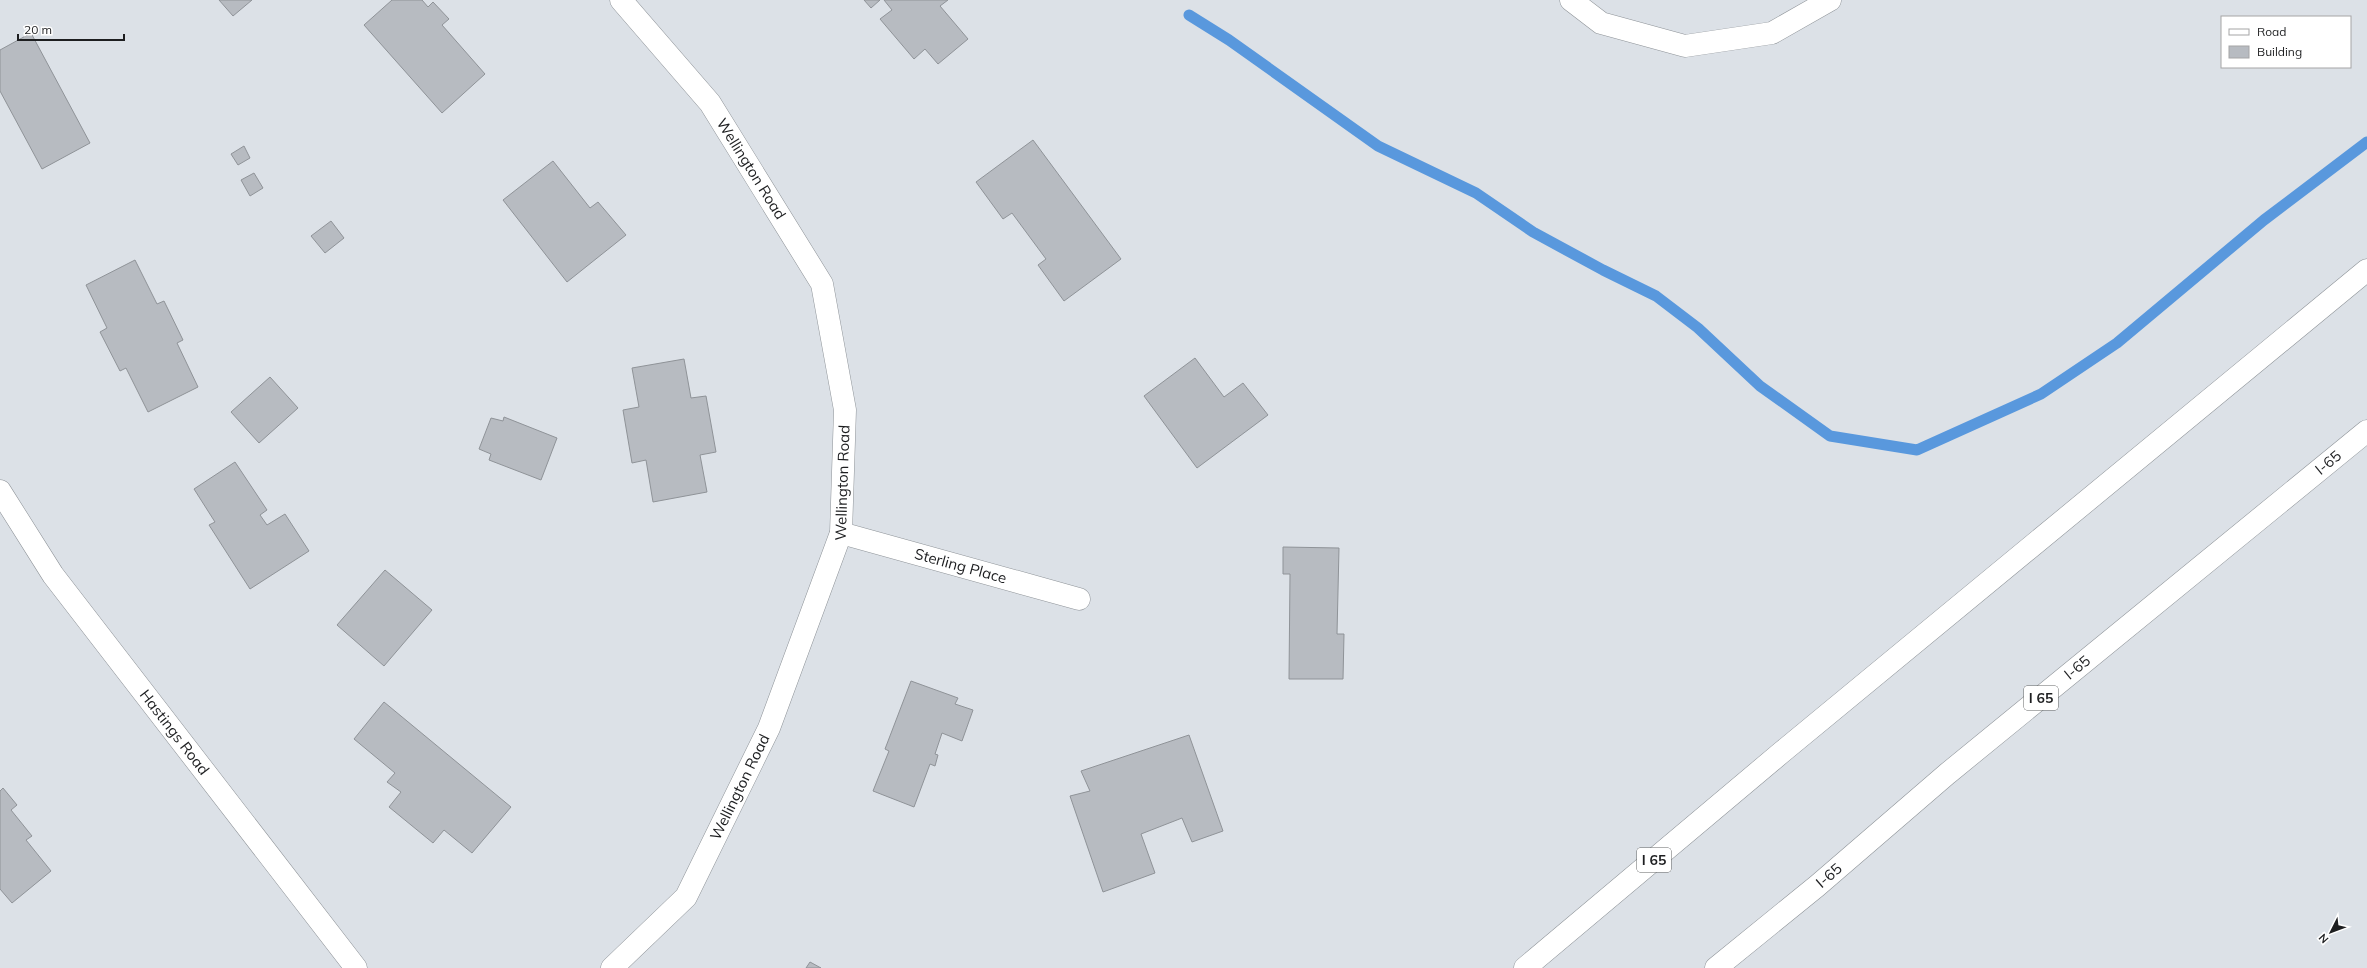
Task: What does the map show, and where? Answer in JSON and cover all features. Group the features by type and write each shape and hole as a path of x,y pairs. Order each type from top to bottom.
{"main road":[{"name":"Wellington Road","path":"612,968 686,897 769,728 841,533 846,410 822,284 710,103 622,0"},
{"path":"1571,0 1601,23 1685,46 1772,33 1830,0"},
{"name":"I 65","path":"1525,968 1782,752 2367,270"},
{"name":"I-65","path":"1716,968 1817,886 1947,774 2367,431"},
{"name":"Hastings Road","path":"0,491 53,575 356,968"},
{"name":"Sterling Place","path":"841,533 1079,599"}],"building":[{"path":"219,0 252,0 233,16"},
{"path":"392,0 422,0 428,7 433,2 449,19 442,25 485,74 442,113 364,25"},
{"path":"864,0 880,0 871,8"},
{"path":"884,0 948,0 940,6 968,39 938,64 925,49 914,59 880,19 892,10"},
{"path":"31,33 90,143 42,169 0,91 0,50"},
{"path":"1033,140 1121,259 1064,301 1038,265 1046,259 1012,213 1003,219 976,182"},
{"path":"244,146 250,158 238,165 231,154"},
{"path":"553,161 590,208 598,202 626,235 567,282 503,200"},
{"path":"254,173 263,188 250,196 241,180"},
{"path":"331,221 344,238 325,253 311,236"},
{"path":"135,260 157,304 164,301 183,340 177,343 198,387 148,412 126,368 120,371 100,332 107,328 86,285"},
{"path":"1195,358 1224,397 1243,383 1268,415 1197,468 1144,396"},
{"path":"684,359 691,398 706,396 716,452 700,455 707,492 653,502 646,460 632,463 623,410 639,407 632,368"},
{"path":"270,377 298,408 259,443 231,412"},
{"path":"504,417 557,438 541,480 489,460 491,454 479,449 491,418 503,421"},
{"path":"235,462 267,510 260,515 267,525 285,514 309,551 250,589 209,525 215,522 194,489"},
{"path":"1283,547 1339,548 1337,634 1344,634 1343,679 1289,679 1290,574 1283,574"},
{"path":"385,570 432,610 384,666 337,625"},
{"path":"911,681 958,698 955,704 973,710 962,741 942,733 935,754 938,755 935,766 930,764 914,807 873,791 889,751 885,749"},
{"path":"384,702 511,807 472,853 444,830 433,843 389,807 401,792 387,782 395,773 354,739"},
{"path":"1189,735 1223,831 1192,842 1182,818 1141,834 1155,873 1103,892 1070,796 1090,791 1081,771"},
{"path":"3,788 17,805 11,810 32,836 26,840 51,871 12,903 0,889 0,791"},
{"path":"810,962 821,968 806,968"}],"waterway":[{"path":"1189,15 1229,40 1378,146 1476,193 1533,232 1603,270 1656,296 1698,328 1760,386 1830,436 1917,450 2041,394 2117,343 2264,220 2367,142"}]}
